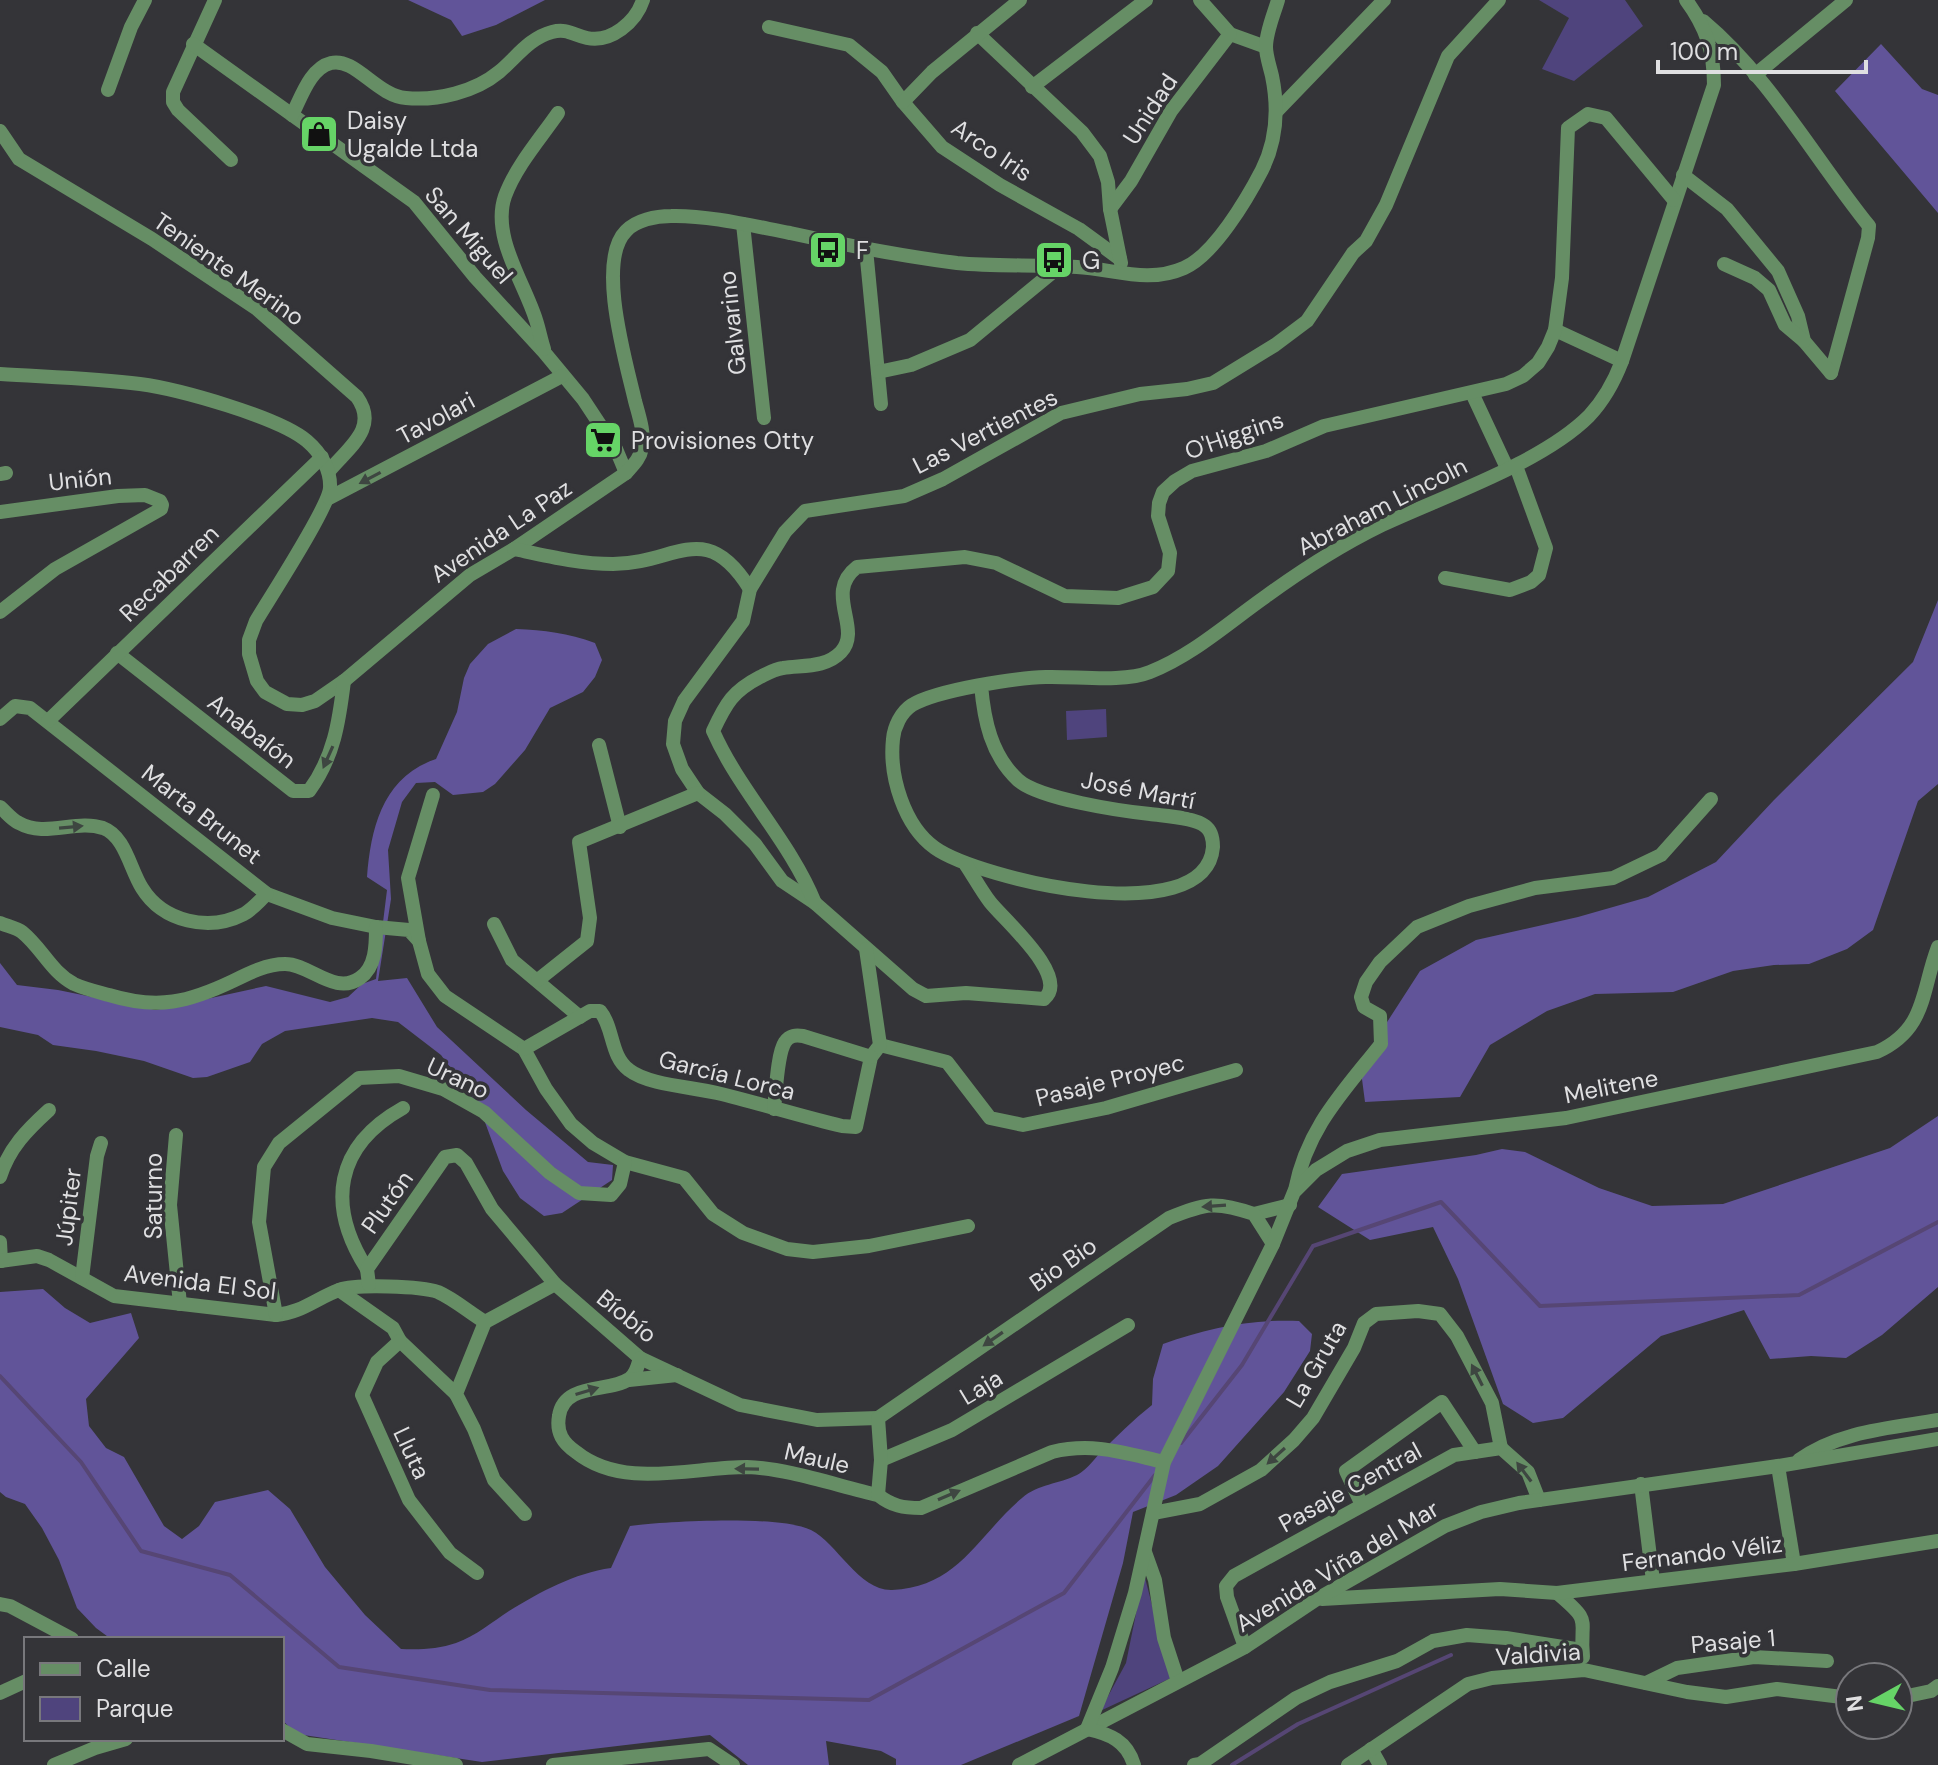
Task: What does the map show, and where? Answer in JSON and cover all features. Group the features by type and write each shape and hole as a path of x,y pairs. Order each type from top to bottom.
{"street":[{"path":"108,90 131,27 145,0"},
{"path":"215,0 173,92 173,102 231,160"},
{"path":"903,102 932,72 1020,0"},
{"path":"1032,87 1146,0"},
{"path":"1200,0 1230,34 1266,47"},
{"path":"626,473 639,458 643,445 613,288 614,252 626,230 645,220 672,216 743,224 866,249 998,266 1122,266 1143,277 1166,275 1187,267 1206,253 1261,171 1273,144 1277,127 1274,81 1266,47 1278,0"},
{"path":"1276,112 1384,0"},
{"name":"Las Vertientes","path":"698,793 682,769 673,744 675,721 684,701 743,621 750,589 785,532 805,511 904,496 943,479 1061,413 1140,394 1213,383 1275,345 1307,321 1353,253 1366,241 1386,205 1448,56 1499,0"},
{"name":"Abraham Lincoln","path":"966,865 935,848 923,837 909,815 895,774 893,736 903,712 914,703 981,685 1046,677 1084,679 1147,673 1203,644 1297,574 1377,528 1511,467 1569,432 1589,416 1609,391 1622,361 1714,85 1714,60 1700,19 1686,0"},
{"path":"1755,75 1846,0"},
{"path":"292,115 312,76 331,63 341,62 356,69 378,89 402,98 426,98 480,85 497,74 526,46 553,32 567,30 590,39 620,30 634,20 642,3"},
{"path":"1700,19 1726,41 1755,75 1869,226 1831,373 1804,341 1785,325 1769,290 1755,278 1724,264"},
{"name":"Arco Iris","path":"769,27 849,45 882,72 942,147 1000,185 1079,229 1122,266"},
{"path":"977,33 1082,132 1100,156 1108,182 1110,209 1122,266"},
{"name":"Unidad","path":"1110,209 1131,181 1171,111 1230,34"},
{"name":"San Miguel","path":"193,44 414,202 475,277 583,399 626,473"},
{"path":"544,352 536,319 505,240 501,215 504,198 512,182 558,113"},
{"name":"O'Higgins","path":"815,903 803,874 723,754 713,731 736,691 779,668 819,664 833,659 844,648 848,630 842,588 847,575 857,567 965,557 996,563 1065,596 1118,598 1153,587 1168,571 1170,553 1158,516 1159,503 1163,492 1192,471 1266,451 1324,426 1472,393 1515,380 1531,370 1548,347 1555,330 1562,278 1568,128 1588,114 1606,118 1674,200"},
{"name":"Teniente Merino","path":"0,131 19,159 152,239 257,309 357,397 366,412 365,428 329,471"},
{"path":"1683,175 1727,209 1778,271 1798,316 1804,341"},
{"name":"Galvarino","path":"743,224 764,418"},
{"path":"866,249 881,404"},
{"path":"878,372 911,365 970,340 1060,266"},
{"path":"1555,330 1622,361"},
{"path":"0,374 143,384 225,405 285,428 306,440 322,457 329,471 329,498"},
{"name":"Tavolari","path":"329,498 562,376"},
{"path":"1445,578 1510,590 1521,587 1539,575 1546,548 1511,467 1472,393"},
{"name":"Recabarren","path":"48,721 322,457"},
{"name":"Avenida La Paz","path":"329,498 256,621 249,640 249,654 257,681 265,692 287,704 302,705 315,701 344,681 449,590 626,473"},
{"name":"Unión","path":"0,512 145,495 160,501 162,505 161,509 55,569 0,612"},
{"path":"514,549 615,564 645,560 682,548 711,550 736,567 750,589"},
{"name":"Anabalón","path":"117,653 293,791 300,793 309,791 329,757 337,734 344,681"},
{"name":"José Martí","path":"966,865 1000,877 1103,894 1156,892 1184,885 1201,874 1212,854 1213,836 1205,825 1176,817 1122,811 1080,802 1021,783 1000,758 984,721 981,685"},
{"name":"Marta Brunet","path":"0,719 15,706 30,708 267,894 332,918 409,930 419,941"},
{"path":"599,745 620,827"},
{"path":"538,980 587,941 590,918 579,842 698,793 755,844 782,881 815,903 913,989 926,996 966,993 1044,999 1050,994 1051,987 1039,957 991,904 966,865"},
{"path":"433,795 408,878 428,974 445,996 524,1049 546,1089 571,1124 593,1143 625,1162 684,1178 713,1214 743,1233 787,1249 813,1252 869,1246 968,1226"},
{"path":"1273,1244 1254,1214 1292,1198 1300,1165 1316,1127 1381,1044 1380,1016 1364,1007 1361,997 1380,962 1417,927 1469,906 1535,888 1613,878 1661,855 1711,799"},
{"path":"0,807 18,823 36,829 90,825 116,835 144,892 164,911 189,922 220,923 246,913 267,894"},
{"path":"0,923 22,932 48,963 74,984 114,997 152,1003 185,1001 266,966 286,964 301,967 334,982 349,983 361,977 370,967 376,950 376,927"},
{"path":"494,924 512,960 580,1017 524,1049"},
{"path":"866,949 876,1051"},
{"name":"Melitene","path":"1087,1729 1112,1668 1144,1552 1164,1462 1273,1244 1292,1198 1331,1160 1380,1140 1566,1118 1877,1052 1899,1040 1915,1021 1938,949"},
{"name":"García Lorca","path":"580,1017 590,1011 600,1011 606,1019 619,1061 630,1072 647,1079 720,1093 842,1126 856,1127 876,1051"},
{"name":"Pasaje Proyec","path":"774,1109 784,1043 795,1035 947,1062 990,1118 1023,1125 1106,1108 1236,1070"},
{"name":"Urano","path":"276,1315 259,1222 264,1167 279,1143 359,1078 399,1076 443,1089 484,1112 550,1173 579,1193 611,1195 620,1184 625,1162"},
{"path":"367,1269 354,1249 344,1215 342,1180 355,1150 379,1122 403,1108"},
{"path":"0,1177 4,1163 21,1136 49,1110"},
{"name":"Saturno","path":"176,1135 170,1205 180,1304"},
{"name":"Júpiter","path":"82,1278 101,1143"},
{"name":"Plutón","path":"369,1285 367,1269 445,1157 457,1155"},
{"name":"Bíobío","path":"457,1155 466,1163 492,1209 555,1284 640,1358 740,1405 817,1420 878,1418"},
{"name":"Bio Bio","path":"878,1418 1169,1218 1209,1204 1225,1204 1254,1214"},
{"path":"0,1242 1,1261"},
{"name":"Avenida El Sol","path":"1,1261 37,1256 114,1296 276,1315 293,1314 339,1290 369,1285 437,1292 485,1322"},
{"path":"456,1394 485,1322 555,1284"},
{"path":"339,1290 393,1328 400,1341 456,1394 494,1480 525,1514"},
{"name":"La Gruta","path":"1153,1513 1200,1504 1261,1470 1313,1418 1354,1348 1364,1323 1376,1314 1418,1311 1440,1314 1457,1336 1492,1403 1501,1448"},
{"name":"Laja","path":"881,1460 952,1430 1095,1337 1128,1325"},
{"name":"Lluta","path":"400,1341 377,1362 362,1395 409,1500 450,1553 477,1573"},
{"path":"629,1380 637,1370 640,1358"},
{"name":"Maule","path":"677,1375 629,1380 577,1393 565,1402 559,1415 559,1432 565,1444 590,1464 643,1474 748,1467 772,1470 878,1495 889,1504 902,1508 921,1508 1052,1452 1072,1447 1095,1447 1164,1462"},
{"path":"1362,1505 1346,1471 1442,1402 1475,1452"},
{"path":"878,1418 881,1460 878,1495"},
{"path":"1796,1463 1822,1445 1847,1436 1938,1420"},
{"name":"Avenida Viña del Mar","path":"1019,1765 1245,1647 1317,1599 1445,1526 1481,1512 1539,1500 1778,1466 1938,1439"},
{"path":"1501,1448 1528,1472 1539,1500"},
{"name":"Pasaje Central","path":"1245,1647 1227,1597 1226,1586 1234,1576 1454,1455 1501,1448"},
{"path":"1778,1466 1794,1564"},
{"path":"1641,1484 1653,1581"},
{"name":"Fernando Véliz","path":"1557,1593 1794,1564 1938,1541"},
{"path":"1144,1552 1155,1580 1164,1638 1178,1681"},
{"path":"1317,1599 1500,1589 1557,1593 1578,1611 1585,1626 1582,1650 1584,1670"},
{"path":"0,1604 10,1606 68,1637"},
{"path":"1194,1765 1200,1764 1296,1698 1330,1682 1397,1661 1433,1641 1467,1635 1582,1650"},
{"name":"Pasaje 1","path":"1645,1683 1677,1668 1754,1657 1827,1661"},
{"name":"Valdivia","path":"1348,1765 1468,1684 1492,1678 1584,1670 1726,1697 1777,1689 1834,1696"},
{"path":"0,1693 24,1682"},
{"path":"1914,1695 1938,1686"},
{"path":"1087,1729 1111,1734 1123,1743 1134,1765"},
{"path":"284,1731 307,1744 456,1765"},
{"path":"54,1765 119,1741"},
{"path":"553,1765 662,1760 709,1749 733,1765"},
{"path":"1371,1749 1380,1765"}],"green space":[{"path":"1539,0 1625,0 1643,26 1574,81 1542,69 1569,18"},
{"path":"1106,709 1107,737 1067,740 1066,711"},
{"path":"1144,1574 1171,1678 1100,1711 1126,1663"}],"shaded area":[{"path":"408,0 545,0 496,25 462,36 451,20"},
{"path":"1881,44 1922,89 1938,95 1938,213 1835,91"},
{"path":"1938,600 1938,784 1918,801 1873,930 1847,949 1809,964 1733,971 1673,992 1595,994 1547,1011 1490,1045 1460,1097 1365,1102 1360,1064 1420,971 1476,940 1578,917 1648,897 1716,862 1913,662"},
{"path":"516,629 556,633 595,643 602,660 595,677 583,692 550,708 525,750 495,784 483,792 453,795 435,782 416,783 402,802 388,850 391,899 378,981 407,978 437,1027 526,1110 588,1162 613,1165 612,1180 562,1213 544,1216 520,1198 503,1171 479,1106 441,1055 398,1022 372,1018 285,1031 262,1044 250,1062 207,1077 193,1078 144,1061 53,1045 38,1035 0,1027 0,963 17,985 156,1010 266,986 330,1002 348,997 362,984 376,979 387,890 367,877 372,840 383,806 403,778 436,759 457,712 470,664 488,644"},
{"path":"1938,1116 1938,1287 1882,1335 1846,1358 1811,1356 1770,1359 1744,1310 1661,1336 1563,1418 1533,1423 1503,1404 1458,1279 1433,1227 1370,1240 1318,1207 1342,1174 1502,1149 1525,1152 1599,1188 1652,1206 1723,1204 1890,1148"},
{"path":"43,1289 65,1308 90,1323 131,1313 139,1338 86,1399 89,1426 106,1448 124,1457 164,1526 182,1539 199,1526 215,1502 268,1490 290,1509 325,1567 365,1615 401,1649 436,1648 456,1643 545,1590 584,1574 611,1568 630,1526 723,1520 796,1525 821,1536 869,1583 892,1590 915,1587 934,1580 966,1557 1028,1493 1083,1471 1152,1405 1153,1379 1163,1344 1196,1333 1247,1323 1299,1321 1312,1334 1310,1351 1284,1392 1218,1466 1176,1495 1133,1512 1123,1563 1079,1716 961,1765 896,1765 896,1759 881,1751 826,1741 829,1765 748,1765 710,1735 482,1762 297,1734 284,1722 284,1637 108,1637 96,1628 77,1608 59,1560 42,1528 25,1504 0,1492 0,1292"}],"waterway":[{"path":"1181,1443 1242,1365 1313,1246 1441,1202 1540,1306 1799,1295 1938,1222"},
{"path":"0,1376 81,1462 141,1551 230,1575 339,1667 490,1690 869,1700 1064,1593 1155,1475"},
{"path":"1232,1765 1298,1724 1451,1655"}],"place":[{"name":"Daisy Ugalde Ltda","path":"319,134"},
{"name":"F","path":"828,250"},
{"name":"G","path":"1054,260"},
{"name":"Provisiones Otty","path":"603,440"}]}
